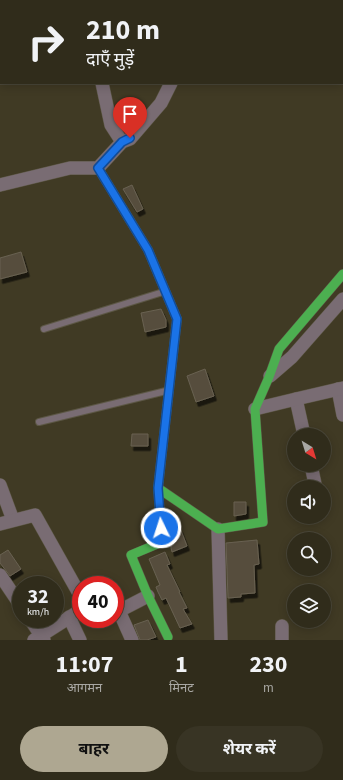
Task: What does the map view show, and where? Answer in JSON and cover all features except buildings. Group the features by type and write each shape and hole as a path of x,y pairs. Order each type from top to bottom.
{"street":[{"path":"102,84 111,125 122,142"},
{"path":"0,185 70,168 98,168 122,142 130,138 161,103 170,84"},
{"path":"98,168 148,250 177,319 158,488 162,542 130,555 168,637"},
{"path":"158,488 218,529 263,522 255,409 279,350 343,274"},
{"path":"269,377 292,357 343,300"},
{"path":"310,312 323,323"},
{"path":"255,409 340,388 343,414"},
{"path":"296,398 302,428"},
{"path":"0,485 13,520"},
{"path":"0,524 35,514 72,581"},
{"path":"218,529 221,640"},
{"path":"0,575 12,593"},
{"path":"132,640 119,611 148,596"},
{"path":"34,628 40,639 72,615"},
{"path":"69,617 80,640"},
{"path":"282,626 282,640"}],"lane":[{"path":"44,329 165,292"},
{"path":"40,422 169,390"}],"traffic: fast":[{"path":"98,168 148,250 177,319 158,488 162,542 131,555 148,596 168,637"},
{"path":"158,488 218,529 263,522 255,409 279,349 343,274"}],"route":[{"path":"130,138 122,142 98,168 148,250 177,319 158,488 161,528"}]}
